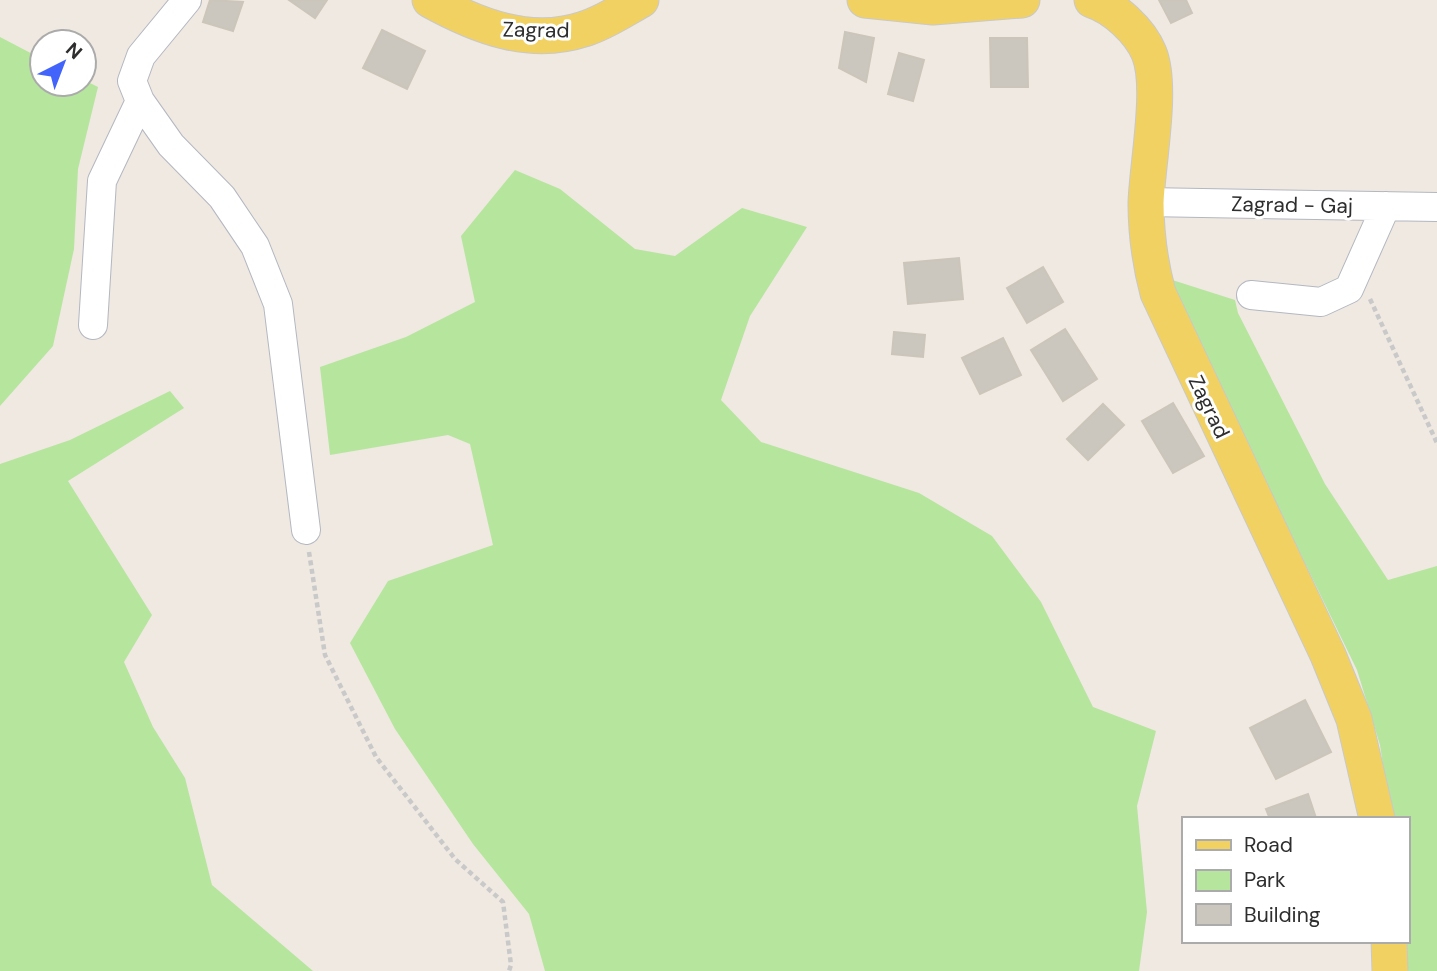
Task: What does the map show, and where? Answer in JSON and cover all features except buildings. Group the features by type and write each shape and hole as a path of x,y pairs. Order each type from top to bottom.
{"main road":[{"name":"Zagrad","path":"430,0 481,27 508,33 552,34 583,30 641,0"},
{"path":"866,0 933,7 1023,0"},
{"name":"Zagrad","path":"1091,0 1100,2 1128,23 1149,54 1153,82 1146,202 1147,253 1158,293 1328,655 1354,719 1377,817"},
{"path":"1389,943 1390,971"}],"street":[{"path":"187,0 141,56 132,81 141,102 171,145 222,197 255,246 278,304 306,530"},
{"path":"93,325 102,181 141,102"},
{"name":"Zagrad - Gaj","path":"1146,202 1437,207"},
{"path":"1251,295 1321,302 1349,289 1386,206"}],"path":[{"path":"1355,274 1370,298 1437,443"},
{"path":"306,530 325,655 376,757 455,859 503,902 512,965 509,971"}],"green space":[{"path":"0,37 28,52 28,98 95,98 78,169 74,249 53,346 0,406"},
{"path":"515,170 560,189 635,249 675,256 742,208 807,227 750,316 721,400 761,442 919,493 992,536 1041,602 1093,707 1156,731 1137,806 1147,912 1139,971 545,971 529,914 473,844 395,729 350,643 388,581 493,545 470,444 448,435 330,455 320,367 406,337 475,302 461,236"},
{"path":"1166,278 1235,300 1238,313 1325,484 1388,580 1437,566 1437,971 1405,971 1403,943 1409,943 1409,817 1391,817 1380,745 1357,670"},
{"path":"170,391 184,408 68,481 152,615 124,662 153,727 185,778 212,885 313,971 0,971 0,464 70,440"}]}
